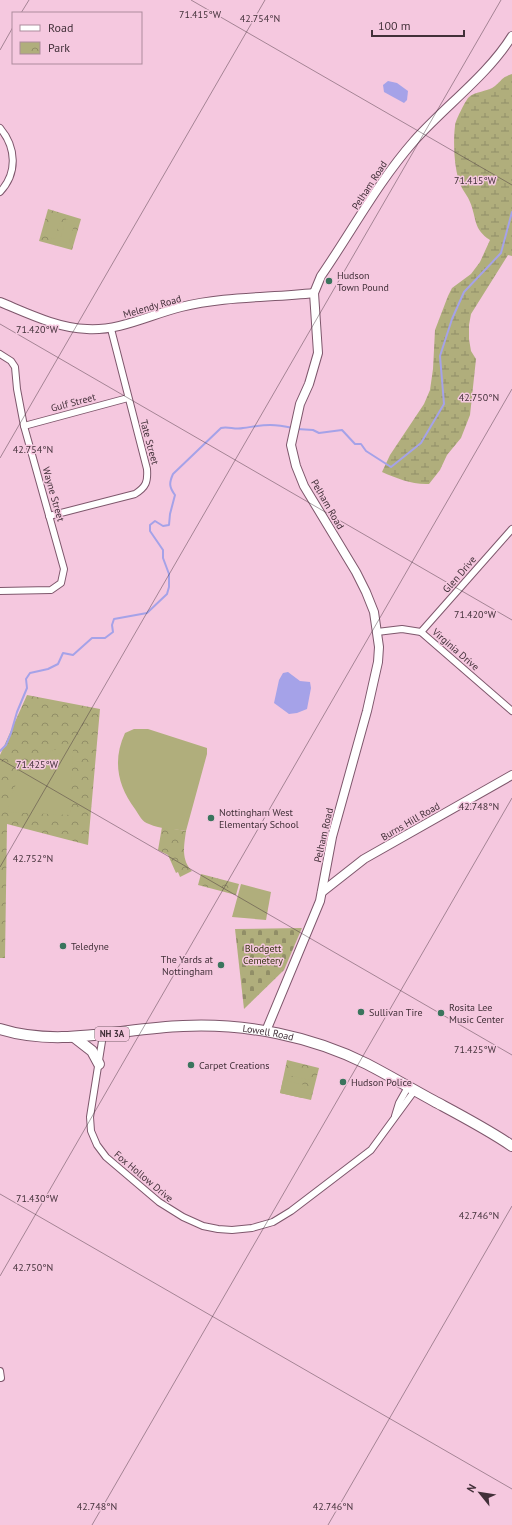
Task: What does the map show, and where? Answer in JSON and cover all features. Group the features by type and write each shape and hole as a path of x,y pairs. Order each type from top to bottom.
{"main road":[{"name":"Lowell Road","path":"0,1029 28,1035 74,1037 197,1025 266,1031 313,1042 367,1064 512,1146"},
{"path":"74,1037 92,1051 99,1064"}],"street":[{"name":"Pelham Road","path":"266,1031 314,918 322,892 332,837 367,711 378,662 379,647 374,612 363,585 304,486 296,466 291,445 295,421 300,404 309,384 318,353 314,293 321,276 396,163 443,110 496,59 512,36"},
{"path":"0,128 11,145 14,158 9,179 0,192"},
{"name":"Melendy Road","path":"0,302 44,319 71,327 85,329 111,329 182,307 232,300 314,293"},
{"name":"Tate Street","path":"49,516 135,494 146,486 148,478 147,469 111,329"},
{"name":"Wayne Street","path":"0,354 11,361 15,367 17,389 24,426 64,569 61,583 51,590 0,591"},
{"name":"Gulf Street","path":"24,426 128,398"},
{"name":"Glen Drive","path":"421,632 512,529"},
{"name":"Virginia Drive","path":"377,632 402,628 421,632 512,711"},
{"name":"Burns Hill Road","path":"322,892 364,859 512,775"},
{"name":"Fox Hollow Drive","path":"103,1035 90,1124 94,1138 101,1151 159,1202 196,1223 218,1229 232,1230 252,1228 273,1222 291,1212 366,1155 376,1145 395,1116 405,1106 411,1088"},
{"path":"0,1371 1,1378"}],"green space":[{"path":"512,74 512,256 508,255 471,314 469,339 471,351 476,359 470,415 461,438 447,455 440,470 429,484 399,479 382,472 390,455 424,404 430,390 433,369 435,330 452,288 471,274 480,262 490,240 478,228 469,200 459,180 455,156 455,124 468,98 492,88 503,78"},
{"path":"48,209 81,219 72,250 39,241"},
{"path":"51,215 61,217 55,239 45,236"},
{"path":"66,219 75,222 69,243 60,240"},
{"path":"27,695 100,709 88,845 7,824 5,958 0,958 0,755"},
{"path":"134,729 148,729 207,748 207,754 186,831 158,827 144,822 124,791 119,773 119,753 125,733"},
{"path":"53,750 73,750 70,815 8,812 13,792 22,774 35,760"},
{"path":"162,827 186,831 184,852 186,862 192,871 180,877 178,872 176,873 168,855 158,850"},
{"path":"201,874 239,884 236,895 198,885"},
{"path":"241,884 271,892 266,920 232,917"},
{"name":"Blodgett Cemetery","path":"302,928 284,970 244,1009 235,929"},
{"path":"287,1060 319,1068 311,1100 280,1093"},
{"path":"291,1065 312,1070 310,1080 288,1075"},
{"path":"283,1080 305,1085 302,1098 280,1093"}],"shaded area":[{"path":"388,81 397,83 408,91 407,100 404,103 384,92 383,85"},
{"path":"288,672 300,681 310,682 311,688 307,709 289,714 274,703 279,680 283,673"}],"waterway":[{"path":"297,429 313,430 319,433 342,430 355,444 361,444 366,451 391,467 421,443 444,404 440,356 452,319 464,292 501,253 512,212"},
{"path":"0,751 6,745 11,733 17,712 27,688 26,679 30,673 48,669 58,664 63,653 73,655 92,638 105,638 113,632 112,625 114,619 147,613 167,594 169,587 169,574 163,558 163,550 150,531 150,525 155,521 163,526 169,525 175,495 170,485 173,474 221,428 240,428 268,425 279,425 293,428"}],"place":[{"name":"Hudson Town Pound","path":"329,281"},
{"name":"Nottingham West Elementary School","path":"211,818"},
{"name":"Teledyne","path":"63,946"},
{"name":"The Yards at Nottingham","path":"221,965"},
{"name":"Sullivan Tire","path":"361,1012"},
{"name":"Rosita Lee Music Center","path":"441,1013"},
{"name":"Carpet Creations","path":"191,1065"},
{"name":"Hudson Police","path":"343,1082"}]}
